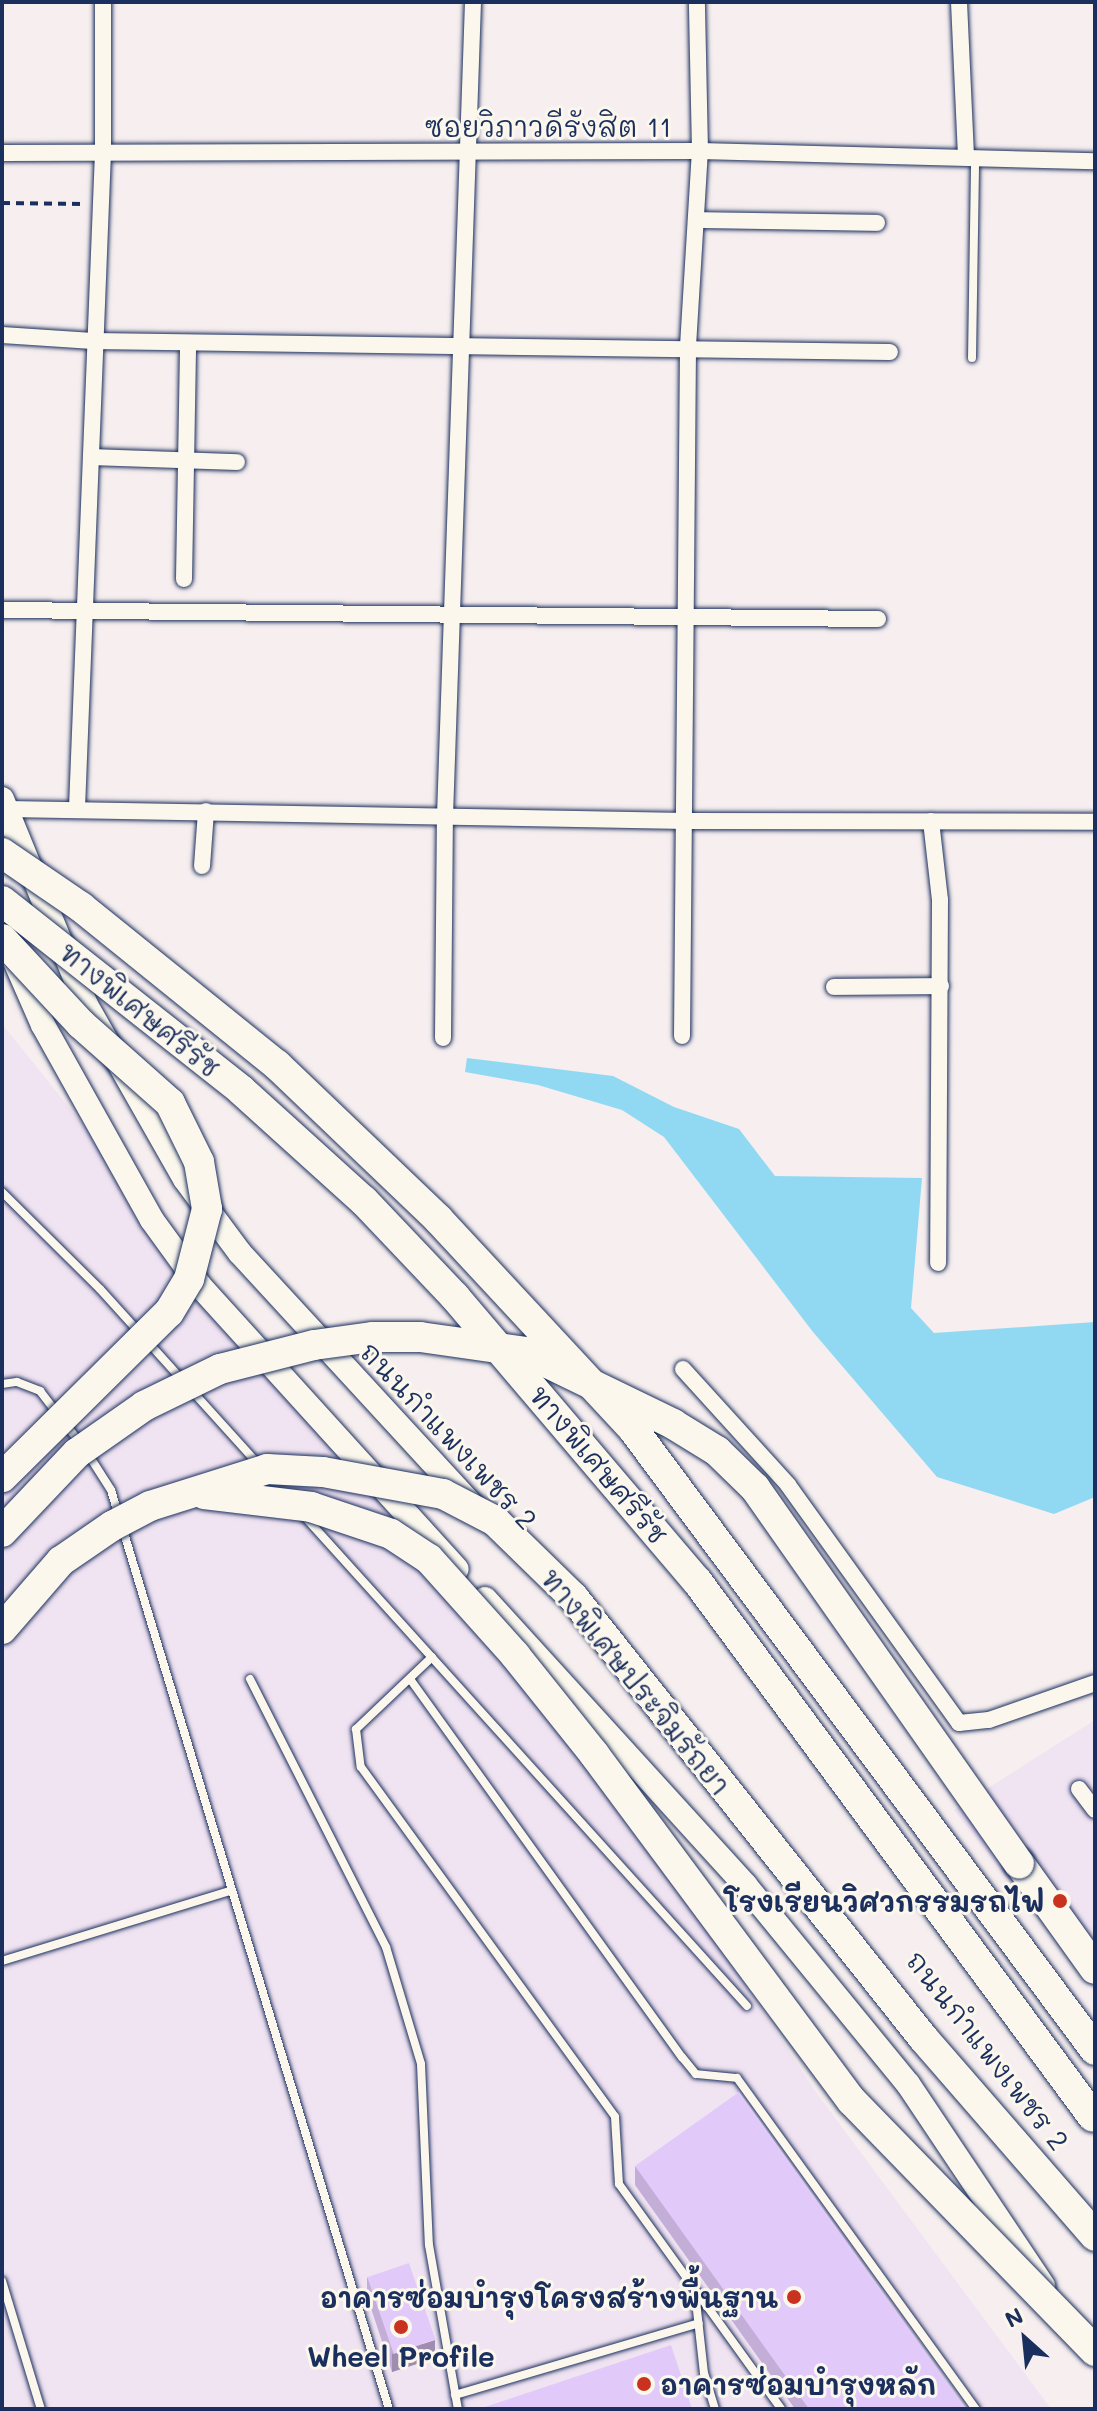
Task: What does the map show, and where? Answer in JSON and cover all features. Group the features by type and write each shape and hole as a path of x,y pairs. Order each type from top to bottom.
{"highway":[{"name":"ทางพิเศษศรีรัช","path":"2,853 81,907 277,1065 438,1219 633,1429 1095,2050"},
{"name":"ทางพิเศษศรีรัช","path":"2,901 241,1090 364,1201 455,1297 697,1581 1095,2121"},
{"path":"2,939 81,1024 170,1103 199,1162 207,1209 189,1279 169,1312 2,1477"},
{"path":"2,1532 77,1453 144,1406 220,1369 314,1345 373,1337 420,1337 525,1352 673,1424 717,1451 755,1488 1095,1969"},
{"name":"ทางพิเศษประจิมรัถยา","path":"2,1629 61,1561 150,1506 267,1469 323,1472 443,1494 495,1521 581,1607 924,2039 1095,2237"},
{"path":"194,1493 311,1507 391,1534 429,1559 515,1655 594,1754 852,2101 1095,2351"}],"main road":[{"name":"ถนนกำแพงเพชร 2","path":"4,804 86,1005 185,1179 240,1253 795,1857 971,2073 1095,2237"},
{"path":"2,931 43,1025 104,1139 152,1220 200,1286 764,1909 908,2084 1095,2370"}],"street":[{"path":"77,808 93,341 103,151 103,2"},
{"path":"443,1038 445,816 465,348 473,2"},
{"path":"682,1036 689,621 688,346 700,151 697,2"},
{"path":"959,2 970,158"},
{"name":"ซอยวิภาวดีรังสิต 11","path":"2,153 700,151 1095,161"},
{"path":"696,220 877,223"},
{"path":"2,335 188,343 465,348 688,346 890,352"},
{"path":"184,579 188,343"},
{"path":"91,457 237,462"},
{"path":"2,610 452,614 689,621 878,619"},
{"path":"4,804 686,821 1095,822"},
{"path":"202,866 206,811"},
{"path":"931,821 941,986 938,1263"},
{"path":"834,987 941,986"},
{"path":"683,1369 788,1485 959,1723 989,1720 1095,1683"},
{"path":"1079,1789 1095,1810"}],"lane":[{"path":"970,158 972,358"},
{"path":"2,1192 100,1289 276,1484"},
{"path":"2,1384 17,1382 40,1391 111,1490 229,1891 389,2409"},
{"path":"287,1496 747,2006"},
{"path":"432,1657 356,1729 361,1767 615,2117 619,2184 781,2409"},
{"path":"250,1679 386,1947 421,2064 429,2245 458,2409"},
{"path":"410,1679 682,2057 696,2074 737,2078 976,2409"},
{"path":"2,1961 229,1891"},
{"path":"2,2281 41,2409"},
{"path":"695,2292 704,2373 715,2409"},
{"path":"455,2395 699,2323"}],"path":[{"path":"2,203 101,204"}],"shaded area":[{"path":"2,1024 619,1792 815,2091 1051,2409 2,2409"},
{"name":"โรงเรียนวิศวกรรมรถไฟ","path":"1095,1720 1095,1992 954,1810"}],"water":[{"path":"467,1058 613,1076 674,1107 739,1129 775,1176 922,1178 911,1308 934,1333 1095,1322 1095,1497 1054,1514 937,1477 813,1332 664,1137 622,1110 538,1085 465,1072"}],"building":[{"name":"อาคารซ่อมบำรุงโครงสร้างพื้นฐาน","path":"739,2092 966,2409 809,2409 635,2166"},
{"name":"Wheel Profile","path":"409,2263 435,2340 394,2354 367,2277"},
{"path":"671,2345 692,2409 479,2409"}],"place":[{"name":"โรงเรียนวิศวกรรมรถไฟ","path":"1060,1901"},
{"name":"อาคารซ่อมบำรุงโครงสร้างพื้นฐาน","path":"794,2297"},
{"name":"Wheel Profile","path":"401,2327"},
{"name":"อาคารซ่อมบำรุงหลัก","path":"644,2384"}]}
